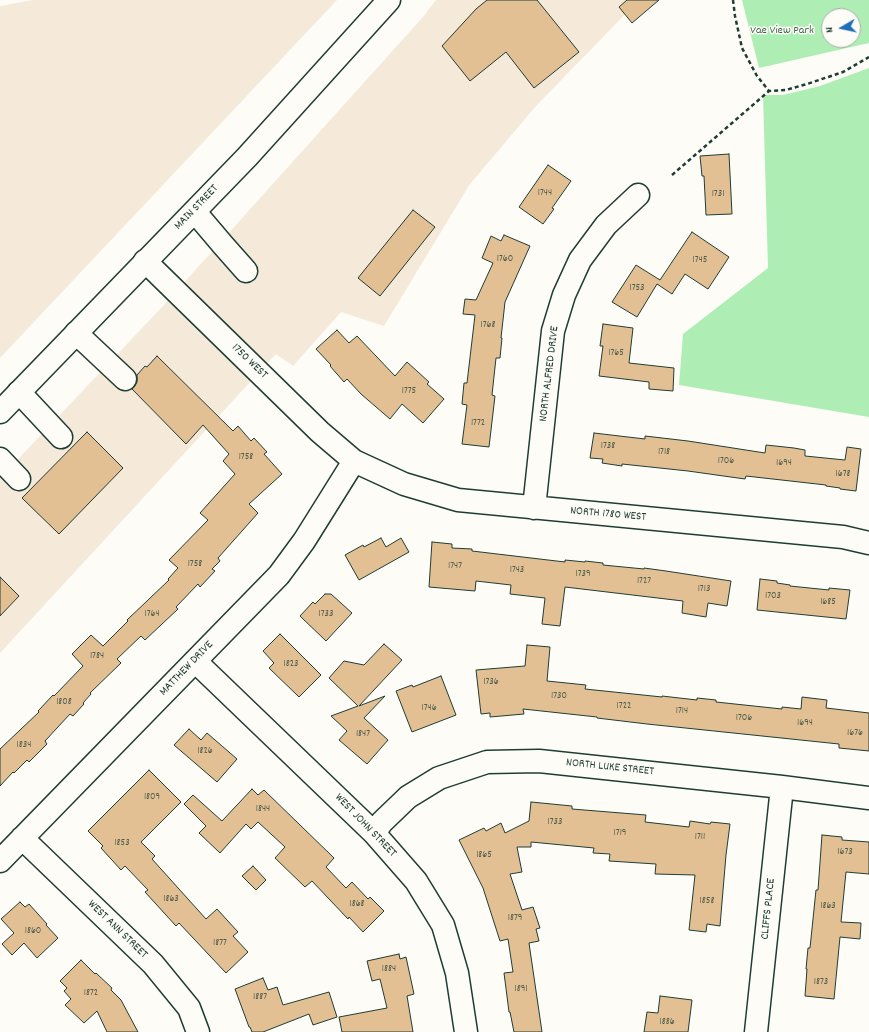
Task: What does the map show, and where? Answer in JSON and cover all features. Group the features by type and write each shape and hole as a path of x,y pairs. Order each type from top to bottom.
{"street":[{"name":"MAIN STREET","path":"0,412 195,212 290,110 389,0"},
{"name":"NORTH ALFRED DRIVE","path":"534,508 553,331 564,295 580,260 606,225 638,195"},
{"path":"195,212 246,270"},
{"name":"1750 WEST","path":"146,261 320,432 354,461"},
{"path":"76,333 125,379"},
{"path":"19,392 61,437"},
{"path":"0,459 19,479"},
{"name":"NORTH 1780 WEST","path":"354,461 404,484 458,500 843,537 869,543"},
{"name":"MATTHEW DRIVE","path":"0,861 279,575 304,541 354,461"},
{"name":"WEST JOHN STREET","path":"195,661 374,834 416,881 443,925 457,973 466,1032"},
{"name":"NORTH LUKE STREET","path":"374,834 382,822 408,797 439,778 487,762 539,761 782,787 869,798"},
{"name":"CLIFFS PLACE","path":"756,1032 782,787"},
{"name":"WEST ANN STREET","path":"22,838 153,964 188,1008 198,1032"}],"path":[{"path":"733,0 742,48 757,76 769,91"},
{"path":"672,174 769,91 786,90 843,72 869,57"}],"shaded area":[{"path":"33,0 337,0 0,358 0,6"},
{"path":"436,0 639,0 536,106 470,184 384,326 341,312 293,366 276,354 0,653 0,478 163,306 422,18"}],"green space":[{"name":"Vae View Park","path":"742,0 869,0 869,43 861,45 861,8 821,8 821,48 847,48 759,68"},
{"path":"869,68 869,417 679,385 683,334 768,268 763,95 783,95 820,86"}],"building":[{"path":"487,0 537,0 579,52 534,88 506,52 470,81 442,46 476,9"},
{"path":"627,0 659,0 632,23 619,7"},
{"path":"729,154 732,214 706,215 704,176 702,176 700,156"},
{"path":"548,165 571,181 543,224 519,207"},
{"path":"413,210 435,227 380,296 358,278"},
{"path":"692,232 729,257 708,289 685,274 672,294 657,284 637,317 612,302 636,265 660,280"},
{"path":"504,235 530,246 505,302 500,358 496,358 492,395 495,396 489,447 462,444 467,405 462,404 464,383 467,383 475,315 463,314 465,299 476,300 493,263 482,258 491,236 501,241"},
{"path":"603,324 633,328 629,363 674,368 673,391 649,389 649,382 599,376 603,346 600,346"},
{"path":"337,330 349,343 357,336 395,376 407,362 429,382 427,384 444,399 423,423 402,404 390,419 361,394 347,379 344,382 316,349"},
{"path":"157,356 233,431 238,426 251,441 254,438 267,452 264,454 282,474 249,504 258,513 218,558 220,561 212,569 215,571 200,587 198,584 176,607 178,609 145,640 141,636 117,659 121,663 90,693 91,694 83,703 84,704 73,716 70,714 45,741 47,744 29,762 27,760 14,773 13,772 0,786 0,749 39,712 38,711 53,695 54,696 83,666 72,654 91,635 103,646 128,621 127,620 169,580 168,579 178,568 169,560 208,520 200,513 235,474 223,461 229,454 203,425 186,444 132,389 137,382 137,375"},
{"path":"87,432 123,468 59,534 22,498"},
{"path":"594,433 645,439 645,436 688,441 765,453 766,445 794,448 805,450 805,456 845,460 847,447 861,449 856,491 826,485 746,476 745,479 688,471 602,463 603,459 590,458"},
{"path":"381,538 386,547 401,538 409,552 359,580 345,555 363,545 364,547"},
{"path":"432,542 452,544 452,548 472,549 472,551 565,562 565,560 603,563 603,565 644,568 731,581 727,606 708,603 706,617 682,613 683,601 565,587 560,626 542,624 545,598 510,594 511,585 476,581 475,591 429,587"},
{"path":"0,577 19,596 0,616"},
{"path":"760,579 777,581 777,583 790,586 829,590 829,588 850,590 846,619 757,610"},
{"path":"325,594 331,594 352,613 326,641 300,616 313,602 315,604"},
{"path":"280,634 321,675 299,697 269,668 274,663 263,651"},
{"path":"384,644 402,660 359,706 385,696 364,718 388,740 367,764 339,740 347,731 331,716 358,706 329,678 344,661 364,665"},
{"path":"527,645 550,647 547,681 586,685 585,689 697,700 697,698 716,700 716,702 782,709 782,707 801,709 802,697 827,700 826,708 869,713 869,751 839,748 839,744 647,724 523,709 524,714 490,717 490,713 481,714 476,670 525,666"},
{"path":"441,676 456,715 412,732 396,691 412,685 413,687"},
{"path":"189,729 201,740 207,733 237,759 217,782 174,745"},
{"path":"149,770 181,802 141,842 155,856 152,859 206,919 217,909 238,932 233,936 248,952 226,973 179,923 176,926 145,892 148,890 125,866 121,870 101,848 103,846 88,831"},
{"path":"252,789 258,795 264,790 334,858 326,867 346,888 352,882 368,899 370,897 384,911 363,932 349,917 348,919 312,881 305,887 275,858 285,847 258,822 251,829 246,824 220,853 199,833 206,826 184,804 193,795 222,821"},
{"path":"531,802 572,806 572,809 646,815 645,822 689,827 690,821 710,824 711,822 730,824 720,926 707,924 706,932 689,930 695,875 655,874 656,864 609,861 610,854 593,853 594,848 531,842 531,847 517,847 522,872 510,874 522,910 533,907 540,928 536,929 539,941 529,943 542,1032 514,1032 509,1012 504,973 513,972 508,939 500,941 483,888 459,840 484,828 486,831 501,823 505,833 529,821"},
{"path":"822,835 842,837 842,840 869,842 869,874 846,872 841,922 861,923 860,939 840,937 834,999 805,996 808,948 810,948 816,890 818,890"},
{"path":"253,866 266,880 256,890 242,876"},
{"path":"20,902 25,907 29,904 58,938 37,958 24,943 12,955 2,944 14,933 1,919"},
{"path":"399,954 400,959 406,957 414,994 407,996 413,1032 342,1032 339,1017 387,1008 380,979 372,981 367,961"},
{"path":"81,960 112,988 111,990 121,1000 138,1032 107,1032 97,1011 84,1023 65,1005 71,999 64,991 67,988 60,981"},
{"path":"263,978 268,990 277,987 283,1005 329,992 337,1017 313,1025 309,1014 263,1032 252,1032 235,989"},
{"path":"660,996 692,1000 688,1032 644,1032 647,1012 658,1013"}]}
